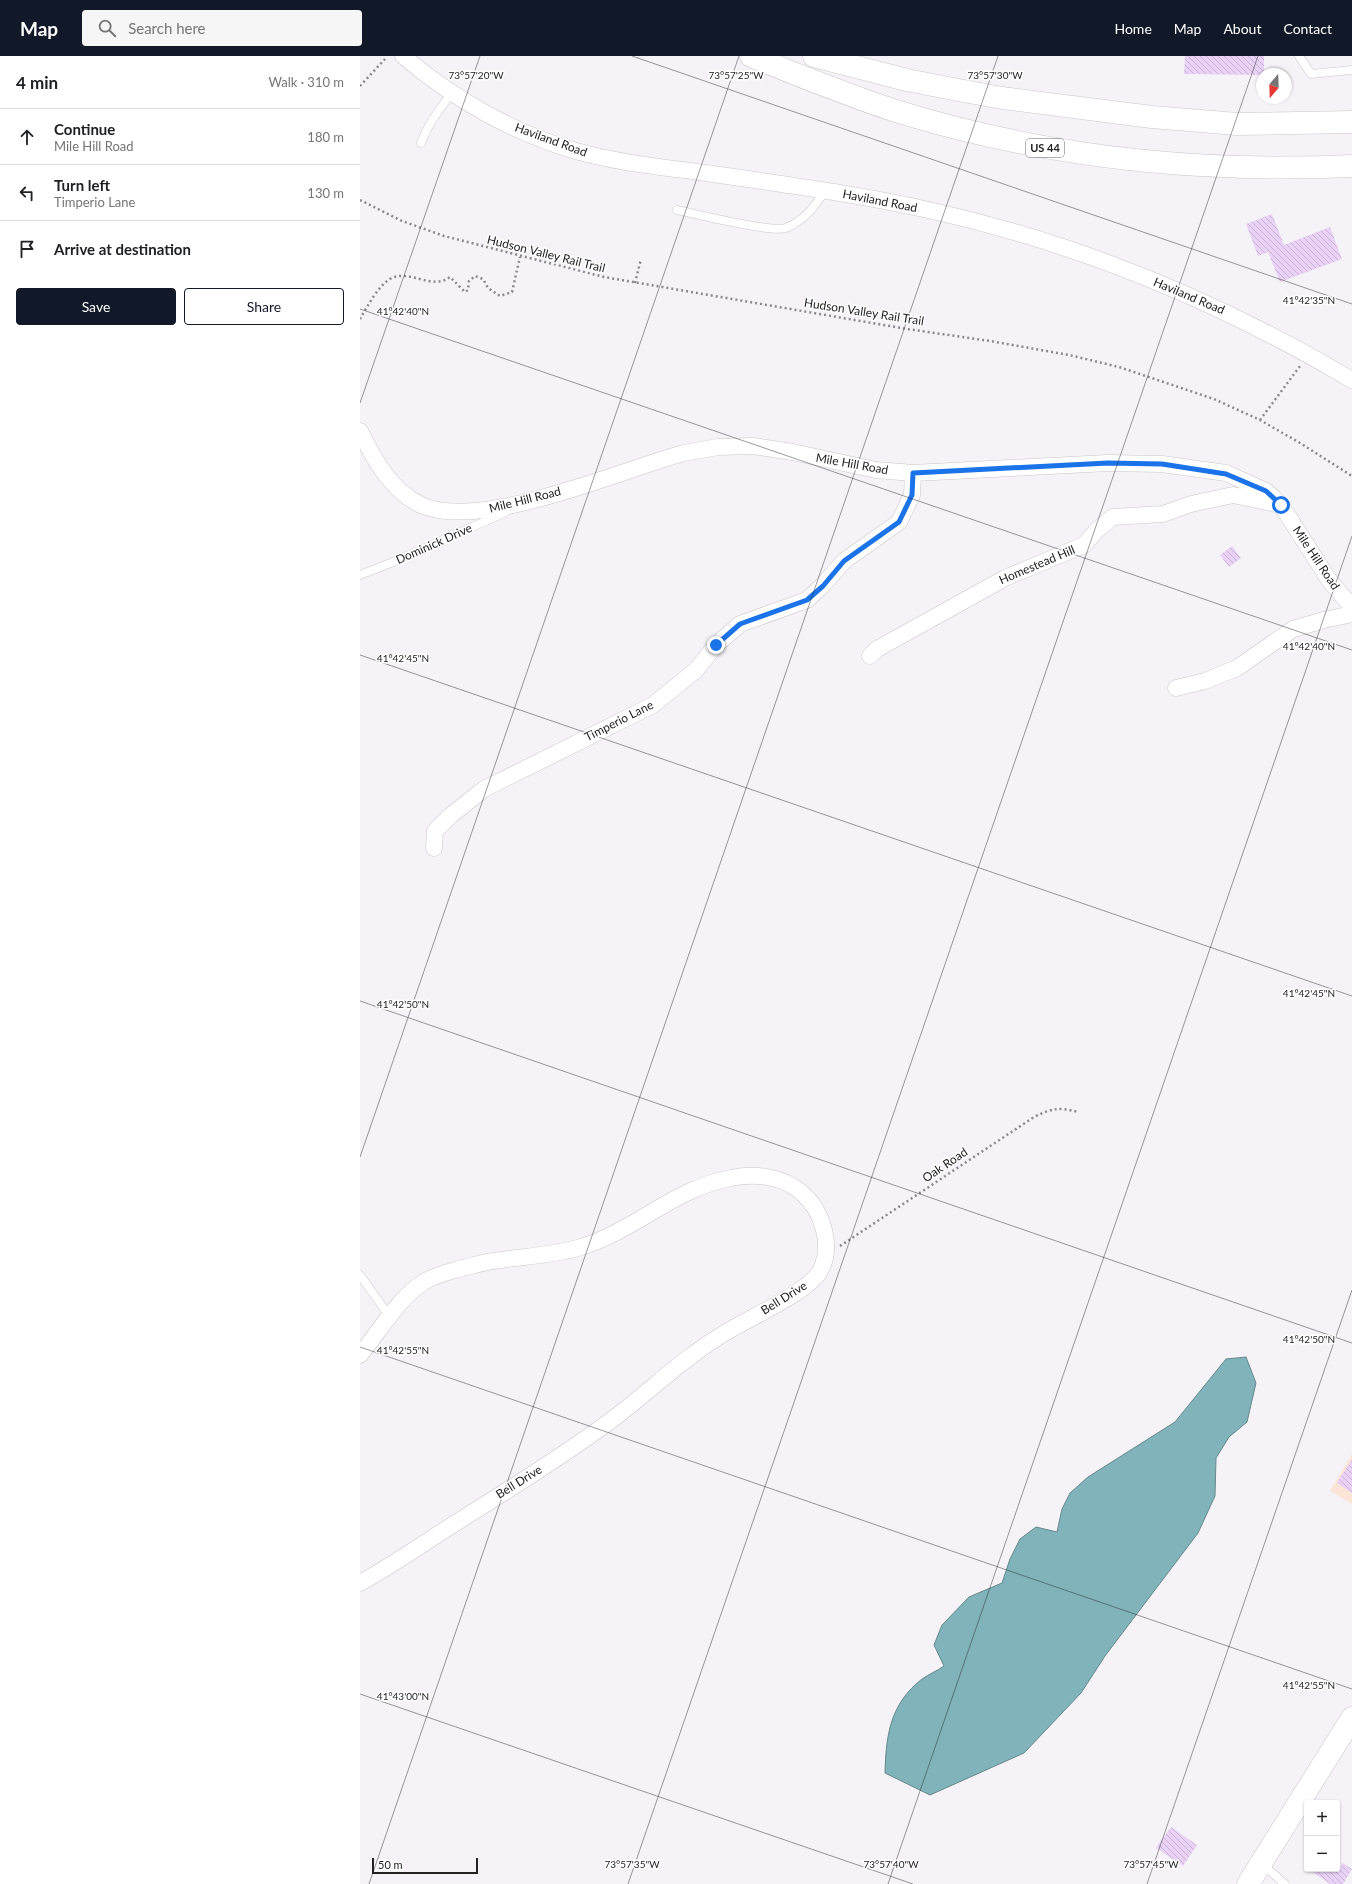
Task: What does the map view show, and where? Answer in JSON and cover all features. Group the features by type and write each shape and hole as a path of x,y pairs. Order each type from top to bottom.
{"highway":[{"name":"US 44","path":"751,56 899,112 994,137 1045,148 1130,160 1196,165 1302,168 1352,166"},
{"path":"814,56 907,80 953,89 1002,98 1115,112 1237,124 1352,122"},
{"path":"1248,1884 1349,1730"}],"street":[{"name":"Haviland Road","path":"403,56 452,93 512,126 576,151 623,162 825,190 936,212 1030,237 1094,258 1197,299 1309,354 1352,380"},
{"name":"Mile Hill Road","path":"360,431 376,460 400,492 420,504 440,511 465,512 496,508 530,500 667,457 718,446 747,446 773,449 876,470 913,473 1108,463 1162,464 1226,474 1266,491 1281,505 1329,580 1352,607"},
{"name":"Timperio Lane","path":"434,848 435,831 450,816 484,789 653,704 696,670 716,645 740,624 807,600 823,586 844,561 899,522 912,495 913,473"},
{"name":"Homestead Hill","path":"870,656 877,649 1005,578 1084,545 1097,530 1113,517 1163,514 1191,504 1233,494 1281,505"},
{"path":"1176,688 1205,681 1237,668 1293,629 1352,614"},
{"name":"Bell Drive","path":"360,1355 402,1301 424,1282 444,1273 498,1260 532,1257 579,1248 604,1238 700,1186 732,1178 759,1176 779,1180 799,1190 806,1197 818,1213 826,1237 827,1255 820,1273 803,1288 721,1335 696,1352 610,1421 571,1449 360,1583"}],"lane":[{"path":"1299,56 1311,74 1352,70"},
{"path":"421,143 426,130 436,113 452,93"},
{"path":"677,210 755,226 785,228 809,213 825,190"},
{"name":"Dominick Drive","path":"360,575 420,550 530,500"},
{"path":"360,1275 390,1317"},
{"path":"1261,1863 1285,1884"}],"path":[{"path":"360,86 385,59"},
{"name":"Hudson Valley Rail Trail","path":"360,200 422,229 465,243 597,276 1069,355 1119,367 1168,382 1214,399 1260,420 1352,476"},
{"path":"360,319 372,298 390,279 401,276 439,282 446,281 450,277 465,292 468,290 469,281 475,276 483,279 488,288 500,296 512,292 520,257"},
{"path":"635,282 641,259"},
{"path":"1260,420 1309,354"},
{"name":"Oak Road","path":"827,1255 1034,1117 1047,1110 1061,1108 1078,1112"}],"shaded area":[{"path":"1352,1454 1352,1504 1330,1491"}],"water":[{"path":"1246,1357 1256,1383 1247,1422 1229,1437 1216,1458 1215,1496 1198,1533 1105,1656 1081,1693 1024,1753 930,1795 885,1773 889,1733 896,1710 911,1689 922,1679 944,1666 934,1645 942,1625 969,1597 1002,1583 1010,1559 1020,1539 1036,1527 1057,1532 1062,1509 1070,1493 1088,1477 1175,1422 1226,1359"}],"building":[{"path":"1185,56 1264,56 1264,68 1256,68 1256,75 1184,74"},
{"path":"1272,214 1284,245 1330,227 1342,259 1280,282 1268,252 1258,256 1246,224"},
{"path":"1232,546 1241,558 1229,567 1220,555"},
{"path":"1352,1459 1352,1493 1337,1483"},
{"path":"1171,1827 1197,1845 1183,1866 1156,1848"},
{"path":"1343,1863 1352,1869 1343,1884 1330,1884 1312,1872 1340,1872 1340,1868"}],"route":[{"path":"716,645 740,624 807,600 823,586 844,561 899,522 912,495 913,473 1108,463 1162,464 1226,474 1242,479 1266,491 1281,505"}]}
